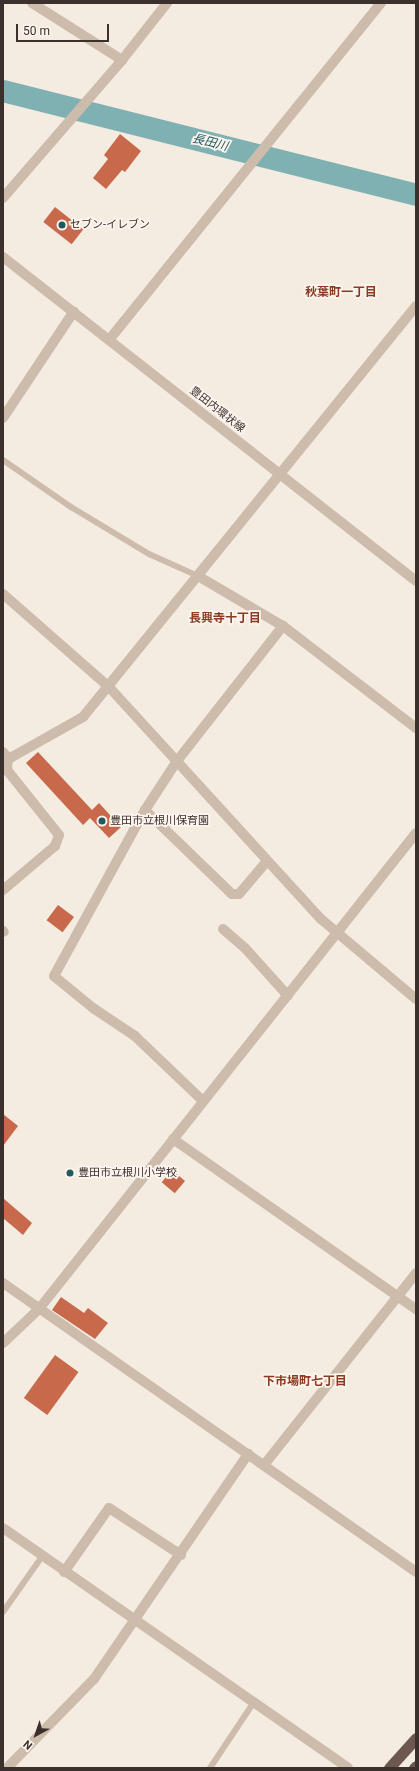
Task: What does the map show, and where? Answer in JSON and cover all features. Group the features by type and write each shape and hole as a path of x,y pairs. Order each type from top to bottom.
{"highway":[{"path":"389,1768 416,1738"}],"street":[{"path":"32,3 122,60"},
{"path":"3,198 122,60 167,3"},
{"path":"108,340 381,3"},
{"name":"豊田内環状線","path":"3,257 74,311 108,340 416,581"},
{"path":"3,890 55,846 59,834 7,770 5,757 83,717 109,687 416,306"},
{"path":"3,418 74,311"},
{"path":"198,576 283,626 416,728"},
{"path":"3,594 109,687 267,861 336,933 416,1000"},
{"path":"203,1101 135,1036 93,1008 54,976 146,810 177,761 283,626"},
{"path":"146,810 232,894 239,894 267,861"},
{"path":"3,1343 39,1309 416,833"},
{"path":"223,929 245,948 288,996"},
{"path":"173,1139 396,1297 416,1309"},
{"path":"264,1465 416,1272"},
{"path":"3,1283 416,1572"},
{"path":"7,1768 94,1679 135,1622 248,1454"},
{"path":"64,1572 109,1508 180,1555"},
{"path":"3,1528 43,1555 64,1572 135,1622 254,1702 348,1768"}],"lane":[{"path":"3,460 71,507 143,550 198,576"},
{"path":"3,1612 43,1555"},
{"path":"210,1768 254,1702"}],"building":[{"path":"120,134 141,151 125,172 122,170 106,189 93,178 108,159 104,155"},
{"name":"セブン-イレブン","path":"55,207 83,229 72,244 43,222"},
{"path":"38,752 92,810 99,803 121,827 109,838 90,818 83,825 26,763"},
{"path":"58,905 74,917 63,932 47,920"},
{"path":"3,1114 18,1126 3,1146"},
{"path":"172,1170 185,1181 175,1193 162,1182"},
{"path":"3,1198 32,1223 23,1235 3,1218"},
{"path":"61,1297 84,1313 88,1308 108,1323 95,1339 52,1310"},
{"path":"55,1355 78,1372 47,1415 24,1398"}],"waterway":[{"name":"長田川","path":"3,91 416,195"}],"place":[{"name":"セブン-イレブン","path":"62,225"},
{"name":"豊田市立根川保育園","path":"102,821"},
{"name":"豊田市立根川小学校","path":"70,1173"}],"district":[{"name":"秋葉町一丁目","path":"341,293"},
{"name":"長興寺十丁目","path":"225,619"},
{"name":"下市場町七丁目","path":"305,1382"}]}
